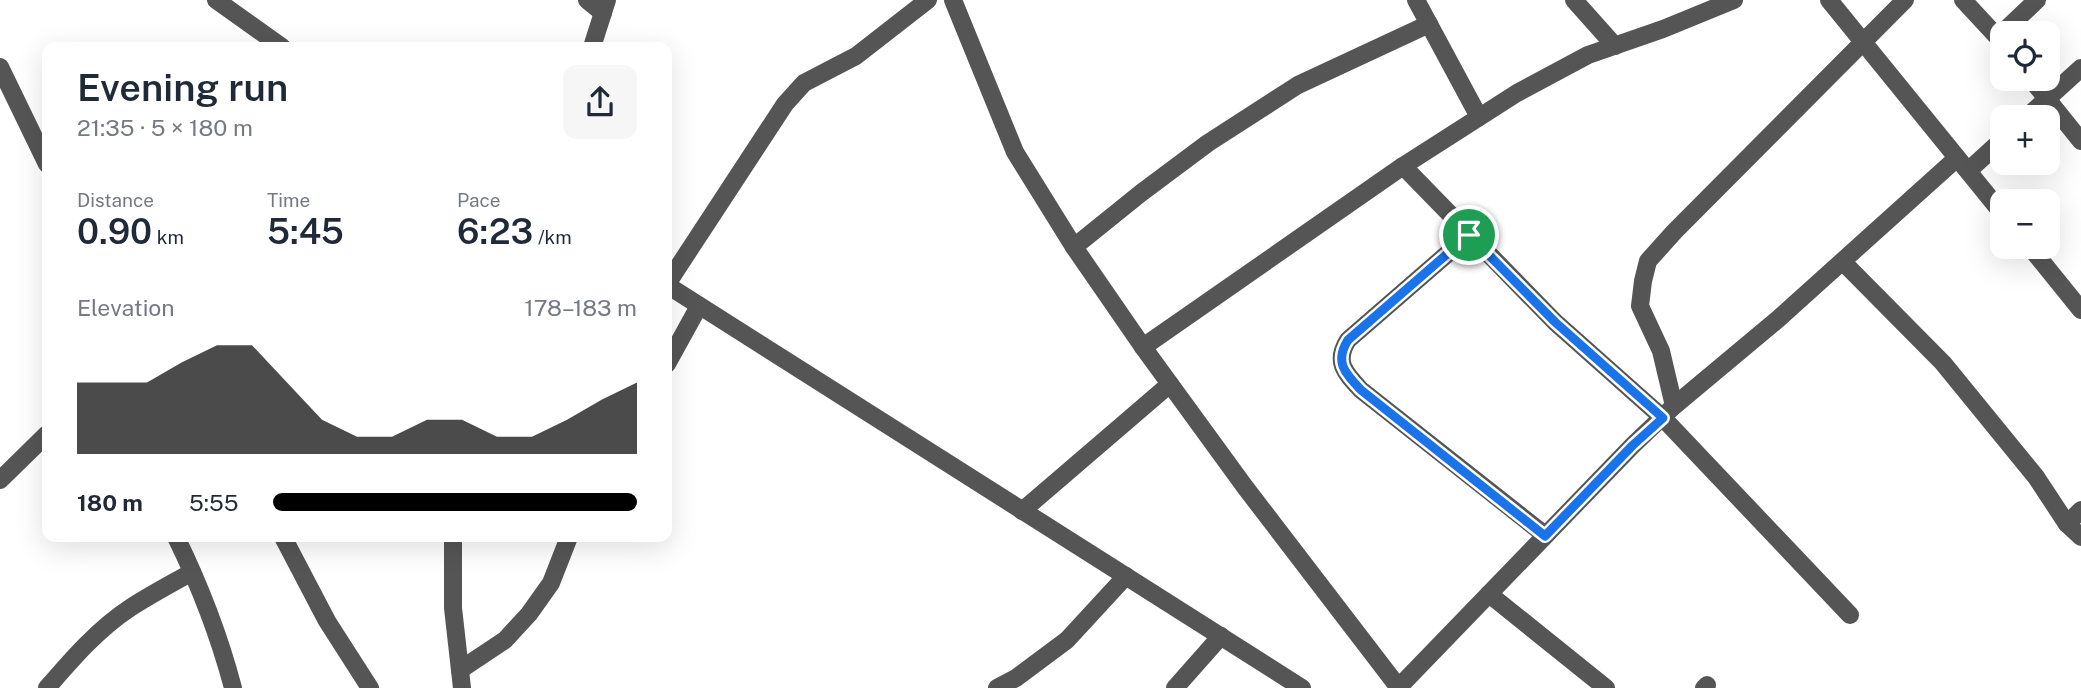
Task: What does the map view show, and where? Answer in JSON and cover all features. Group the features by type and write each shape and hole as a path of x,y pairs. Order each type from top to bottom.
{"street":[{"path":"216,0 275,42"},
{"path":"587,0 605,6 594,42"},
{"path":"672,277 785,104 804,83 856,56 928,0"},
{"path":"953,0 1015,152 1074,247 1245,487 1398,688 1633,445 1669,412 1843,262 1963,165 1990,148"},
{"path":"1416,0 1479,117"},
{"path":"1573,0 1615,46"},
{"path":"1143,347 1403,166 1517,93 1588,55 1734,0"},
{"path":"1829,0 1990,198"},
{"path":"1669,412 1661,351 1640,306 1648,261 1905,0"},
{"path":"1963,0 1990,28"},
{"path":"2017,21 2037,0"},
{"path":"1074,247 1208,143 1298,85 1429,24"},
{"path":"0,67 42,154"},
{"path":"2040,105 2081,68"},
{"path":"2041,91 2081,141"},
{"path":"1403,166 1555,322 1669,412 1850,615"},
{"path":"1469,235 1348,340 1342,349 1341,363 1346,374 1361,390 1545,536"},
{"path":"2039,259 2081,310"},
{"path":"1843,262 1943,363 2035,477 2067,524 2081,537"},
{"path":"672,288 1301,688"},
{"path":"672,354 699,306"},
{"path":"1023,510 1170,384"},
{"path":"0,480 42,439"},
{"path":"2067,524 2081,510"},
{"path":"178,542 224,653 233,688"},
{"path":"286,542 327,621 370,688"},
{"path":"453,542 453,608 461,679"},
{"path":"461,679 505,640 529,614 551,583 567,542"},
{"path":"47,688 101,630 129,609 192,572"},
{"path":"997,688 1016,678 1068,640 1126,576"},
{"path":"1489,594 1606,688"},
{"path":"1175,688 1221,636"}],"route":[{"path":"1469,235 1555,322 1663,418 1633,445 1545,536 1361,390 1346,374 1341,363 1342,349 1348,340 1469,235"}]}
